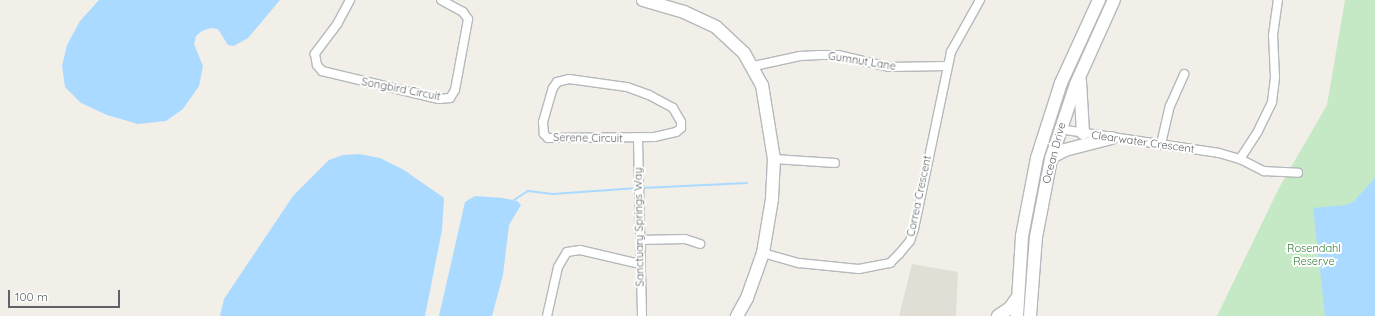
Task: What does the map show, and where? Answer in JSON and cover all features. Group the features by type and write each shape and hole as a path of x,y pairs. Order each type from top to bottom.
{"main road":[{"path":"643,0 684,12 716,27 736,43 754,66 766,98 774,159 771,206 763,253 747,298 737,316"},
{"name":"Ocean Drive","path":"1017,316 1017,298 1028,197 1046,128 1061,83 1099,0"},
{"name":"Ocean Drive","path":"1030,316 1036,237 1059,130 1080,74 1114,0"},
{"path":"1080,74 1083,133"},
{"name":"Clearwater Crescent","path":"1046,128 1059,130"},
{"path":"1052,157 1065,150 1111,138"},
{"path":"998,316 1010,308 1017,298"}],"street":[{"name":"Songbird Circuit","path":"350,0 338,23 315,54 317,65 322,71 439,99 450,98 454,90 468,19 463,12 441,0"},
{"name":"Correa Crescent","path":"763,253 799,263 859,269 890,263 900,254 910,241 914,230 925,166 942,104 947,66 951,52 980,0"},
{"path":"1240,159 1258,131 1272,102 1275,77 1273,35 1278,0"},
{"name":"Gumnut Lane","path":"754,66 800,56 838,55 889,67 947,66"},
{"path":"1161,144 1170,106 1184,74"},
{"name":"Serene Circuit","path":"568,79 627,87 661,100 678,115 681,128 676,132 638,139 548,138 544,134 543,122 553,88 557,82 568,79"},
{"name":"Clearwater Crescent","path":"1059,130 1219,153 1240,159 1264,170 1298,173"},
{"name":"Sanctuary Springs Way","path":"638,139 638,201 642,316"},
{"path":"774,159 835,163"},
{"path":"640,240 685,238 700,244"},
{"path":"548,316 558,267 567,252 580,250 640,264"}],"shaded area":[{"path":"912,264 958,272 956,316 899,316"}],"green space":[{"name":"Rosendahl Reserve","path":"1345,0 1375,0 1375,316 1217,316 1279,188 1327,105"}],"water":[{"path":"99,0 280,0 248,38 234,46 228,45 218,29 211,28 202,31 196,36 194,44 203,66 199,86 183,109 166,121 138,124 107,115 81,103 65,87 62,66 67,45 80,21"},
{"path":"359,154 380,158 404,170 444,198 442,230 425,316 220,316 224,299 293,196 329,160 343,155"},
{"path":"1375,178 1375,316 1325,316 1313,208 1346,205 1354,201"},
{"path":"475,196 503,198 517,201 521,205 509,225 503,275 492,316 439,316 465,202"}],"waterway":[{"path":"642,188 747,183"},
{"path":"514,200 528,191 553,194 638,188"}]}
